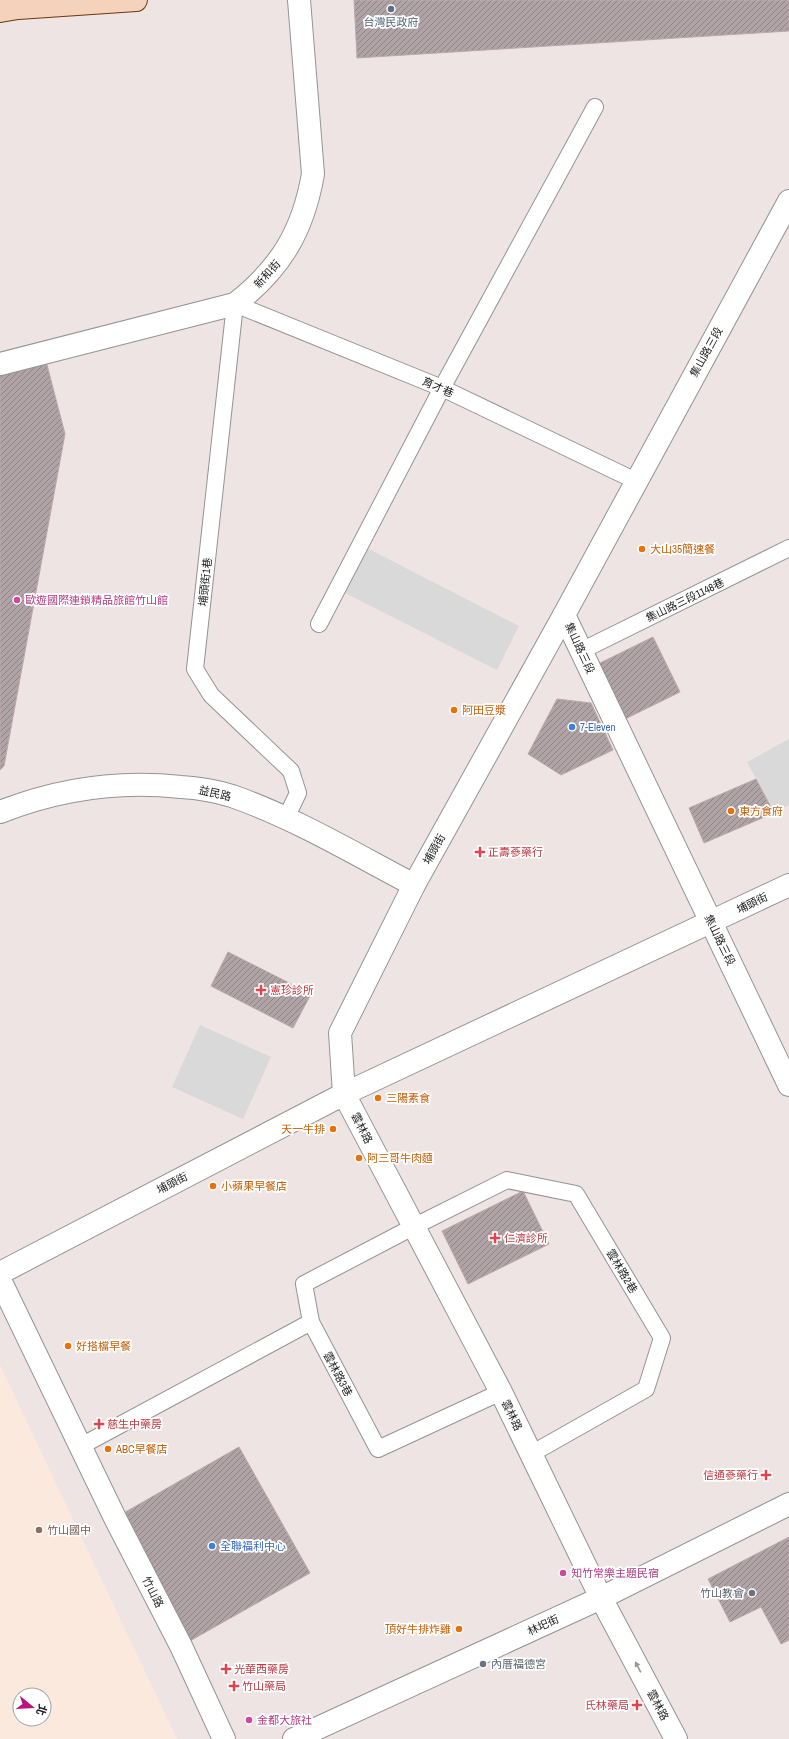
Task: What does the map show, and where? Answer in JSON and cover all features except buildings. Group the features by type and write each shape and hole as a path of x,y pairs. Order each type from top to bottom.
{"main road":[{"path":"12,6 136,0"}],"street":[{"name":"新和街","path":"0,364 235,304 251,292 280,261 291,243 301,221 309,198 313,174 299,0"},
{"name":"集山路三段","path":"789,201 564,615 789,1085"},
{"name":"埔頭街","path":"344,1094 340,1033 414,885 564,615"},
{"name":"益民路","path":"0,812 23,803 57,793 92,786 155,784 196,788 230,796 286,818 414,885"},
{"name":"埔頭街","path":"0,1272 344,1094 789,885"},
{"name":"雲林路","path":"344,1094 500,1392 601,1598 676,1739"},
{"name":"竹山路","path":"0,1280 115,1518 181,1646 224,1739"},
{"name":"林圯街","path":"294,1739 601,1598 789,1504"}],"lane":[{"path":"319,624 442,388 595,107"},
{"name":"育才巷","path":"235,304 442,388 636,481"},
{"name":"埔頭街1巷","path":"235,304 195,669 211,695 291,771 298,793 286,818"},
{"name":"集山路三段1148巷","path":"581,651 789,548"},
{"name":"雲林路2巷","path":"413,1227 507,1180 576,1194 662,1338 646,1389 531,1454"},
{"name":"雲林路3巷","path":"413,1227 304,1284 311,1322 378,1449 500,1392"},
{"path":"81,1446 311,1322"}],"shaded area":[{"path":"359,544 519,626 497,670 337,589"},
{"path":"789,739 789,805 774,813 747,762"},
{"path":"200,1025 271,1057 243,1119 172,1087"},
{"name":"竹山國中","path":"0,1365 177,1739 0,1739"}],"place":[{"name":"台灣民政府","path":"391,9"},
{"name":"大山35簡速餐","path":"642,549"},
{"name":"歐遊國際連鎖精品旅館竹山館","path":"17,600"},
{"name":"阿田豆漿","path":"454,710"},
{"name":"7-Eleven","path":"572,727"},
{"name":"東方食府","path":"731,811"},
{"name":"正壽蔘藥行","path":"480,852"},
{"name":"憲珍診所","path":"261,990"},
{"name":"三陽素食","path":"378,1098"},
{"name":"天一牛排","path":"333,1129"},
{"name":"阿三哥牛肉麵","path":"359,1158"},
{"name":"小蘋果早餐店","path":"213,1186"},
{"name":"仁濟診所","path":"495,1238"},
{"name":"好搭檔早餐","path":"68,1346"},
{"name":"慈生中藥房","path":"99,1424"},
{"name":"ABC早餐店","path":"108,1449"},
{"name":"信通蔘藥行","path":"766,1475"},
{"name":"竹山國中","path":"39,1530"},
{"name":"全聯福利中心","path":"212,1546"},
{"name":"知竹常樂主題民宿","path":"563,1573"},
{"name":"竹山教會","path":"752,1593"},
{"name":"頂好牛排炸雞","path":"459,1629"},
{"name":"內厝福德宮","path":"483,1664"},
{"name":"光華西藥房","path":"226,1669"},
{"name":"竹山藥局","path":"234,1686"},
{"name":"氏林藥局","path":"637,1705"},
{"name":"金都大旅社","path":"249,1720"}]}
